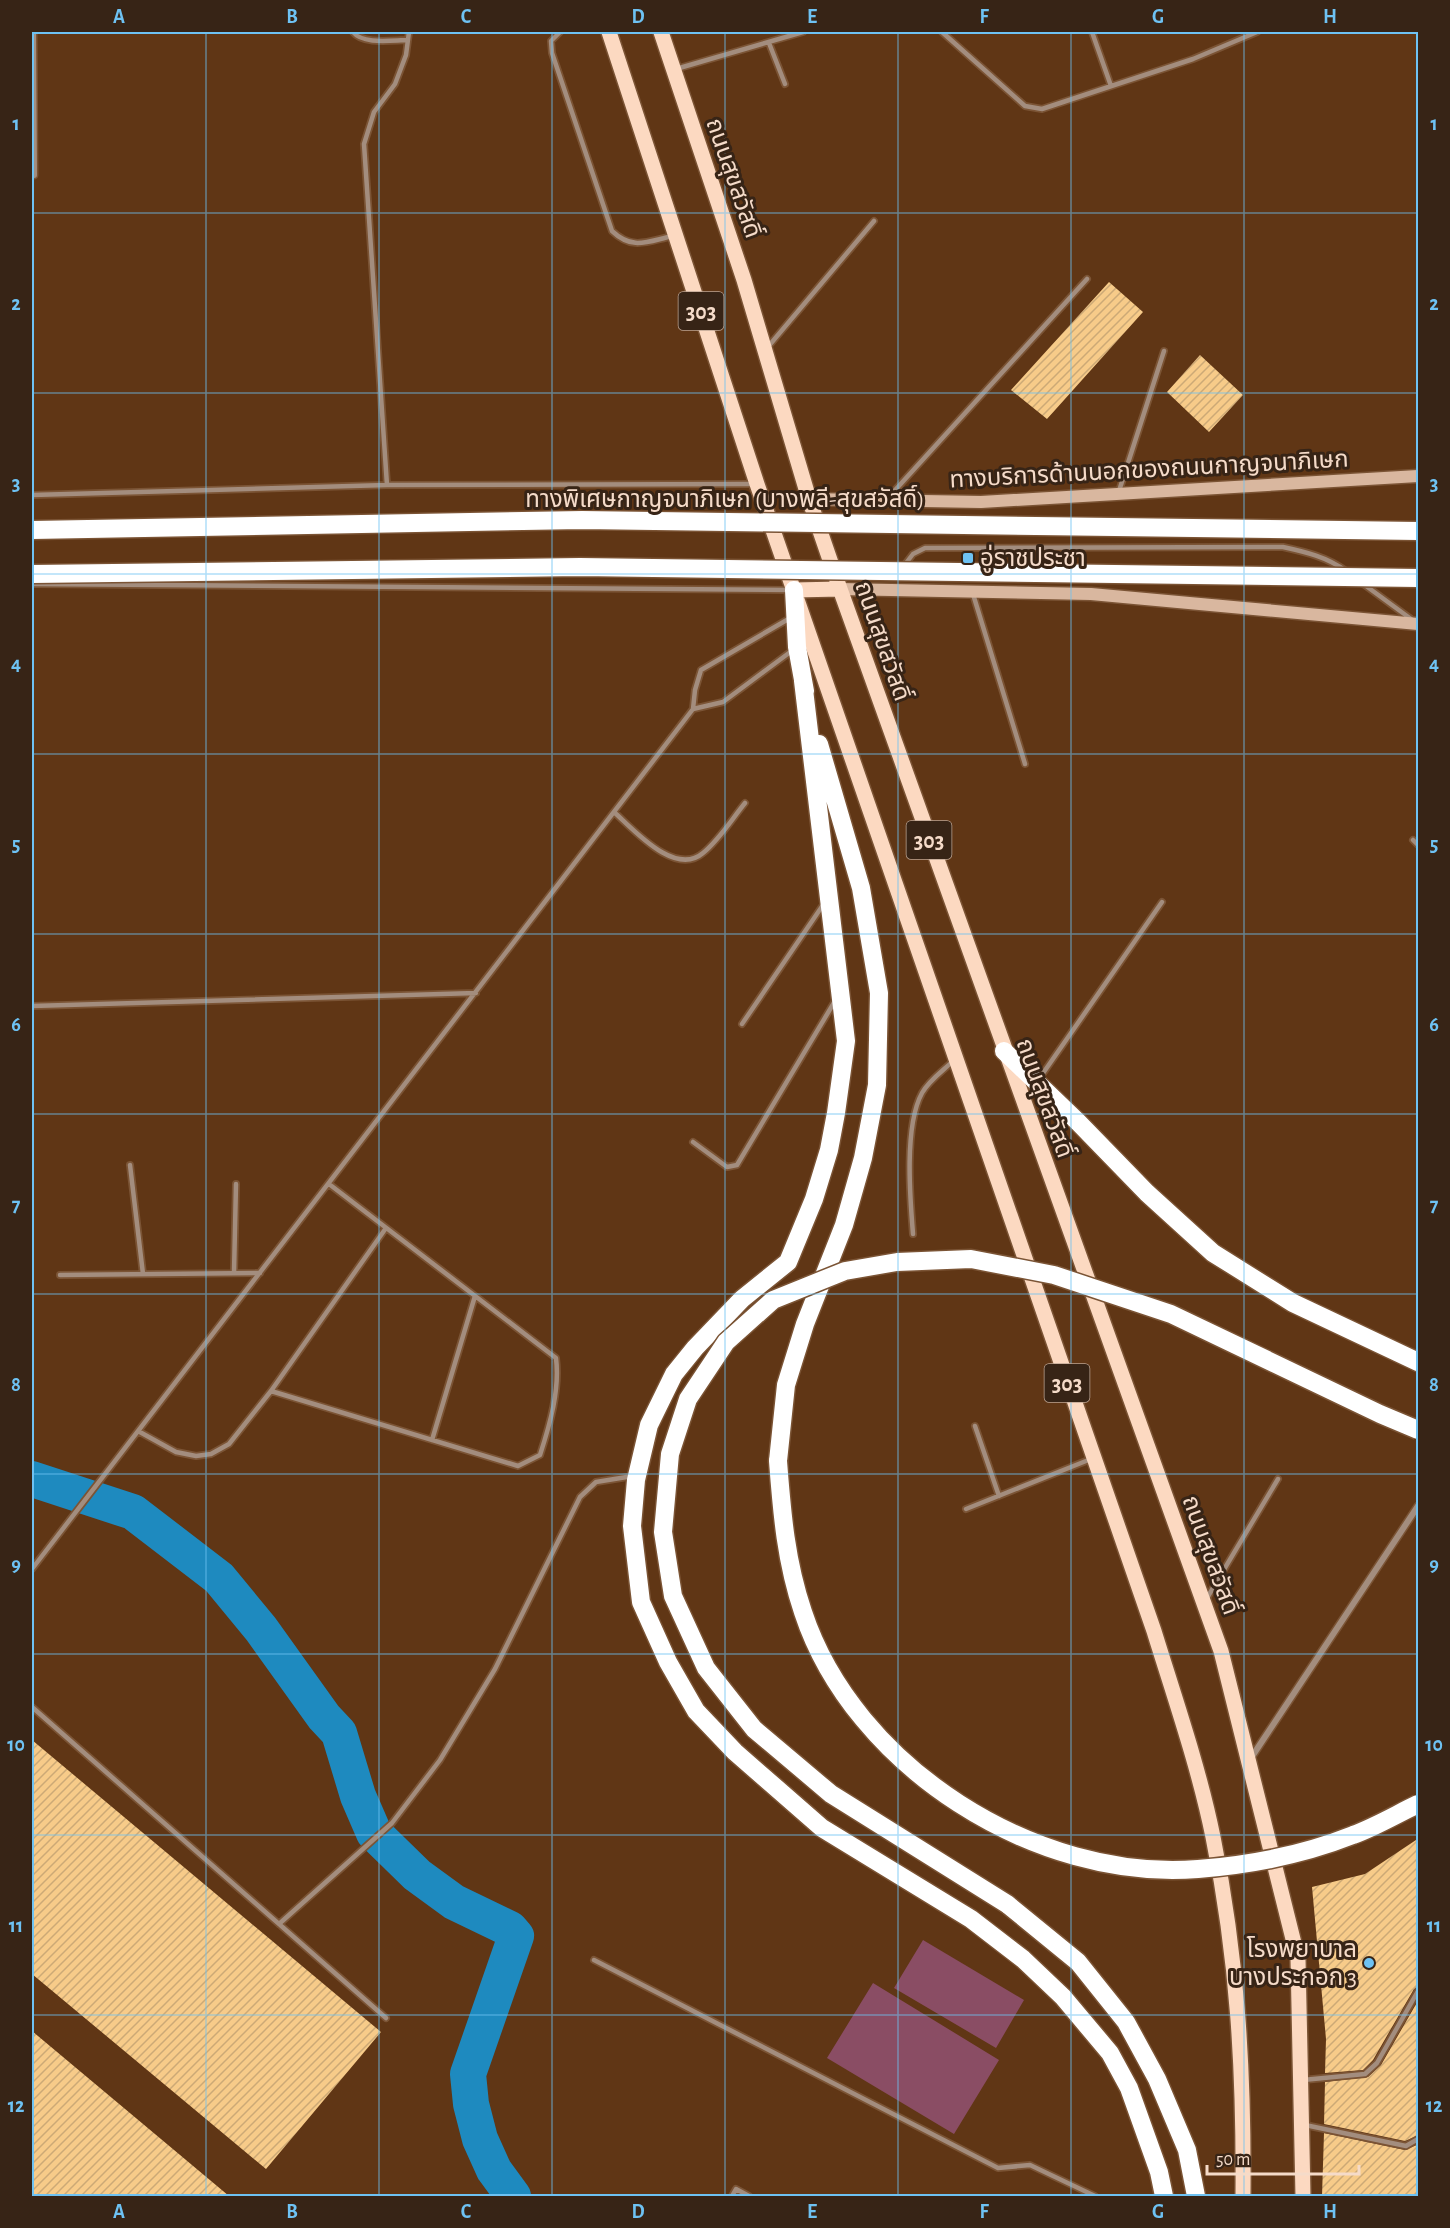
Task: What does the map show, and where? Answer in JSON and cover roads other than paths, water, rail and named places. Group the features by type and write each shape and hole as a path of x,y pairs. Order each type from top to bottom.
{"highway":[{"name":"ทางพิเศษกาญจนาภิเษก (บางพลี-สุขสวัสดิ์)","path":"32,530 582,520 1419,531"},
{"path":"32,574 580,567 1419,578"},
{"path":"794,590 797,647 830,895 846,1041 837,1113 829,1150 798,1243 788,1262 742,1299 695,1348 674,1374 649,1425 637,1475 632,1526 641,1602 668,1662 696,1711 735,1752 822,1828 970,1919 1023,1959 1063,1997 1110,2053 1129,2088 1159,2172 1164,2196"},
{"path":"803,681 861,888 879,993 877,1085 863,1158 844,1225 805,1324 786,1385 778,1461 786,1550 803,1614 837,1687 874,1732 916,1773 960,1805 1008,1832 1073,1854 1126,1867 1197,1869 1301,1851 1354,1835 1419,1804"},
{"path":"1004,1051 1147,1193 1213,1253 1293,1303 1419,1362"},
{"path":"1196,2196 1187,2150 1157,2079 1126,2022 1078,1962 1007,1904 831,1794 754,1729 706,1668 673,1596 663,1532 670,1454 688,1399 726,1342 773,1300 845,1272 897,1262 971,1259 1054,1275 1171,1314 1380,1414 1419,1430"}],"main road":[{"name":"303","path":"609,32 757,484 1154,1631 1213,1836 1228,1923 1240,2012 1244,2109 1243,2196"},
{"name":"ถนนสุขสวัสดิ์","path":"661,32 765,350 809,499 840,589 1221,1651 1298,1959 1303,2196"},
{"name":"ทางบริการด้านนอกของถนนกาญจนาภิเษก","path":"809,499 981,502 1419,476"},
{"path":"794,590 1091,594 1418,624"}],"street":[{"path":"33,32 34,175"},
{"path":"1249,1761 1419,1506"}],"lane":[{"path":"353,32 356,36 365,39 408,40"},
{"path":"387,484 364,144 374,112 395,84 406,55 409,32"},
{"path":"560,32 551,41 552,53 612,231 622,240 633,244 676,235"},
{"path":"674,69 803,32"},
{"path":"942,32 1025,106 1042,109 1193,59 1257,32"},
{"path":"1092,32 1111,86"},
{"path":"769,42 785,84"},
{"path":"765,350 874,221"},
{"path":"886,500 1087,279"},
{"path":"1118,494 1164,351"},
{"path":"32,495 387,484 757,484"},
{"path":"894,590 905,562 925,548 1283,548 1335,562 1418,624"},
{"path":"32,584 794,590"},
{"path":"972,592 1025,764"},
{"path":"32,1569 693,709 695,690 701,670 795,615"},
{"path":"693,709 723,702 797,647"},
{"path":"614,812 658,851 680,860 692,860 704,853 745,803"},
{"path":"1413,840 1419,845"},
{"path":"742,1024 830,895"},
{"path":"1037,1082 1162,902"},
{"path":"32,1006 476,993"},
{"path":"693,1142 727,1167 737,1165 840,993"},
{"path":"914,1234 909,1184 917,1105 923,1091 955,1060"},
{"path":"130,1165 143,1274"},
{"path":"234,1273 236,1184"},
{"path":"271,1391 519,1466 540,1455 546,1437 556,1388 556,1358 328,1184"},
{"path":"138,1431 176,1452 196,1456 211,1454 229,1444 271,1391 386,1228"},
{"path":"60,1275 260,1273"},
{"path":"432,1440 475,1296"},
{"path":"975,1426 999,1496"},
{"path":"966,1509 1093,1458"},
{"path":"279,1924 381,1833 440,1760 495,1669 580,1497 596,1482 637,1475"},
{"path":"1204,1602 1278,1479"},
{"path":"32,1707 386,2018"},
{"path":"594,1960 998,2168 1030,2165 1095,2196"},
{"path":"1300,2080 1365,2074 1377,2063 1419,1990"},
{"path":"1301,2124 1406,2146 1419,2139"},
{"path":"732,2196 736,2189 749,2196"}],"waterway":[{"path":"32,1479 133,1512 219,1578 261,1629 324,1717 339,1733 358,1796 374,1833 417,1875 454,1902 510,1929 516,1936 468,2074 471,2104 480,2139 494,2170 513,2196"}],"place":[{"name":"อู่ราชประชา","path":"968,558"},
{"name":"โรงพยาบาล บางประกอก 3","path":"1369,1963"}]}
